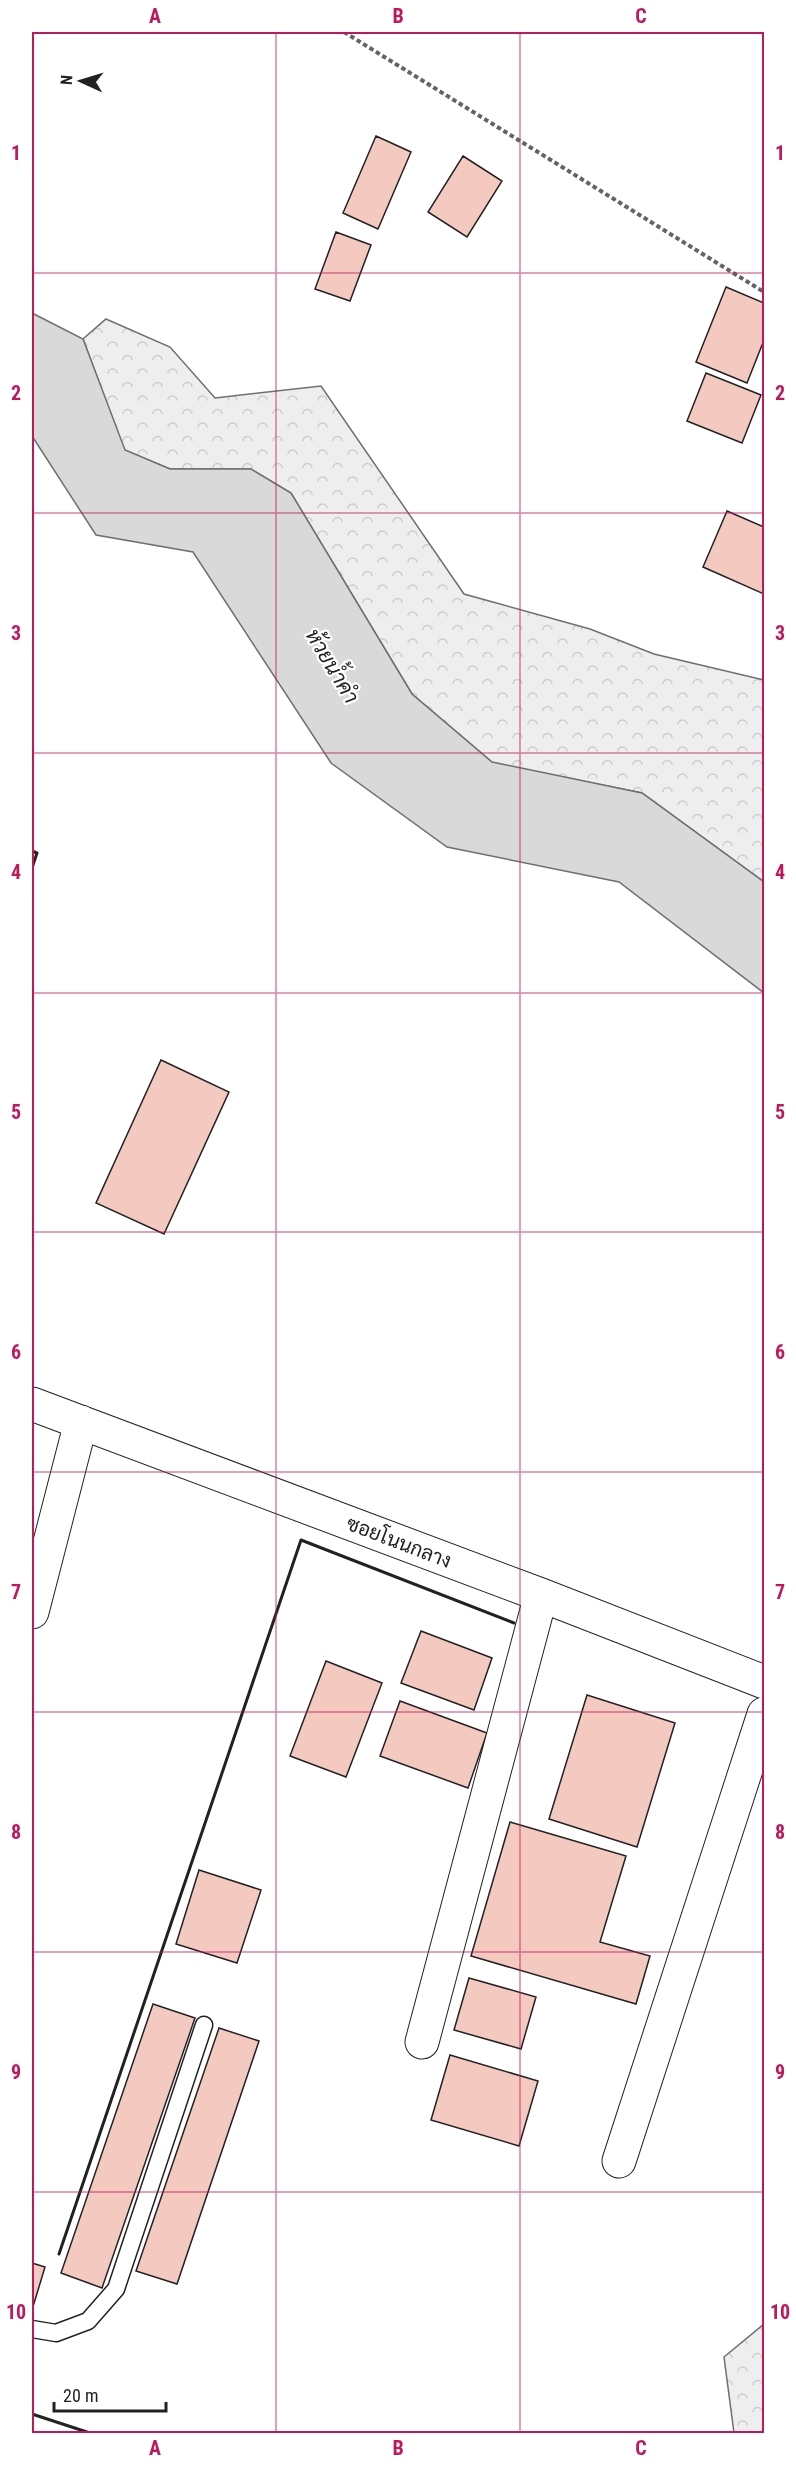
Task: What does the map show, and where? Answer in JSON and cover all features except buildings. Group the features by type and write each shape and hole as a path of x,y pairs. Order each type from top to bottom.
{"street":[{"name":"ซอยโนนกลาง","path":"32,1404 541,1595 765,1682"},
{"path":"32,1612 81,1422"},
{"path":"422,2042 541,1595"},
{"path":"619,2161 765,1714"}],"lane":[{"path":"32,2329 56,2333 88,2320 116,2289 204,2025"}],"path":[{"path":"344,32 765,292"}],"green space":[{"path":"106,319 170,347 215,398 321,386 464,594 590,629 654,654 764,680 764,882 642,793 493,763 412,694 291,493 251,469 170,469 124,450 83,339"},
{"path":"764,2324 764,2433 734,2433 724,2357"}],"water":[{"name":"ห้วยน้ำคำ","path":"32,313 83,339 125,450 170,469 251,469 291,493 412,694 492,762 642,793 764,882 764,993 619,882 447,847 331,763 193,552 96,535 32,436"}],"wall":[{"path":"32,851 37,853 32,868"},
{"path":"59,2254 301,1540 514,1623"},
{"path":"32,2414 93,2434"}]}
